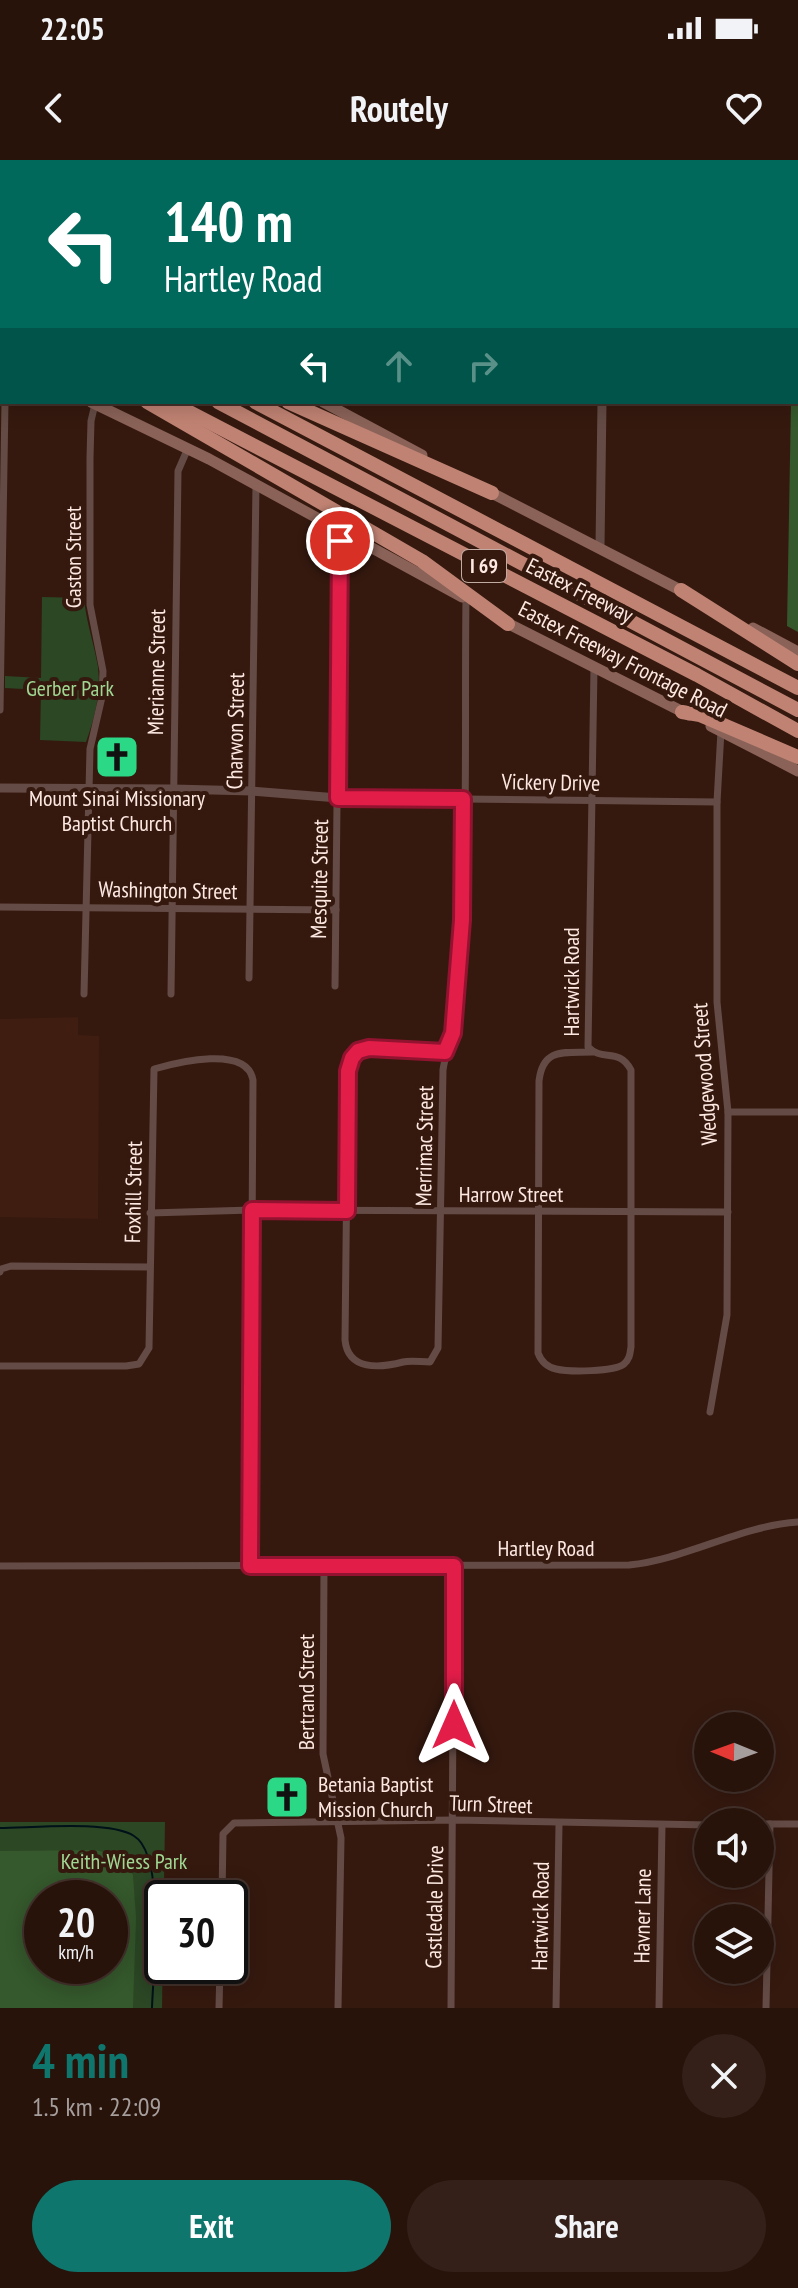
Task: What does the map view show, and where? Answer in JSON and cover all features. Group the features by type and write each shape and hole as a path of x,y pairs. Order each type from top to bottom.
{"highway":[{"path":"150,404 422,561 508,624"},
{"name":"Eastex Freeway","path":"174,404 697,675 798,731"},
{"name":"I 69","path":"222,404 798,710"},
{"name":"Eastex Freeway","path":"259,404 798,688"},
{"path":"292,404 492,493"},
{"path":"681,590 798,664"},
{"path":"682,712 700,715 798,757"}],"main road":[{"name":"Eastex Freeway Frontage Road","path":"95,404 188,448 508,624 798,771"},
{"path":"327,404 798,652"}],"street":[{"path":"0,710 5,404"},
{"name":"Gaston Street","path":"84,994 90,749 102,697 101,662 90,605 93,404"},
{"path":"600,547 602,404"},
{"name":"Mierianne Street","path":"171,994 178,471 188,448"},
{"name":"Charwon Street","path":"249,978 256,484"},
{"name":"Mesquite Street","path":"335,986 340,532"},
{"name":"Merrimac Street","path":"347,1211 345,1347 351,1358 361,1365 430,1362 436,1356 440,1334 442,1096 445,1052 453,1033 462,920 466,599"},
{"name":"Hartwick Road","path":"538,1212 538,1353 541,1360 557,1370 608,1370 623,1365 630,1356 631,1070 626,1061 617,1056 593,1052 588,1047 594,667"},
{"name":"Wedgewood Street","path":"710,1412 727,1315 728,1112 717,1002 717,802 721,731"},
{"name":"Vickery Drive","path":"0,788 252,791 338,798 717,802"},
{"name":"Washington Street","path":"0,907 336,910"},
{"path":"347,1211 346,1124 348,1071 352,1058 358,1051 369,1048 445,1052"},
{"path":"538,1212 540,1069 550,1056 559,1053 593,1052"},
{"name":"Foxhill Street","path":"0,1366 126,1366 139,1364 149,1348 154,1069 186,1060 216,1060 237,1061 252,1073 252,1210"},
{"path":"728,1112 798,1112"},
{"path":"250,1566 252,1210"},
{"name":"Harrow Street","path":"150,1213 252,1210 728,1212"},
{"path":"0,1272 11,1266 149,1267"},
{"name":"Hartley Road","path":"0,1566 596,1567 641,1564 751,1530 798,1522"},
{"name":"Bertrand Street","path":"324,1566 323,1754 341,1838 338,2008"},
{"name":"Castledale Drive","path":"451,2008 454,1566"},
{"name":"Turn Street","path":"222,1880 223,1836 226,1828 234,1823 454,1820 694,1825"},
{"name":"Hartwick Road","path":"556,2008 559,1824"},
{"path":"774,1824 798,1824"},
{"name":"Havner Lane","path":"659,2008 662,1825"},
{"path":"766,2008 769,1888"},
{"path":"219,2008 220,1984"}],"shaded area":[{"path":"78,1017 78,1035 99,1036 98,1219 0,1217 0,1019"}],"green space":[{"path":"791,404 798,404 798,632 787,626"},
{"name":"Gerber Park","path":"42,597 84,598 99,677 96,705 86,742 40,740 41,690 5,688 5,676 41,678"},
{"name":"Keith-Wiess Park","path":"0,1822 165,1822 164,1880 144,1880 144,1984 162,1984 162,2008 0,2008"},
{"path":"95,1850 121,1856 133,1875 136,1918 133,2008 0,2008 0,1851"}],"waterway":[{"path":"0,1828 107,1828 134,1836 144,1847 154,1889 152,2008"}],"place":[{"name":"Mount Sinai Missionary Baptist Church","path":"117,757"},
{"name":"Betania Baptist Mission Church","path":"287,1797"}],"route":[{"path":"340,541 338,798 463,799 462,920 453,1033 445,1052 369,1048 358,1051 352,1058 348,1071 346,1124 347,1211 252,1210 250,1566 454,1566 454,1725"}]}
